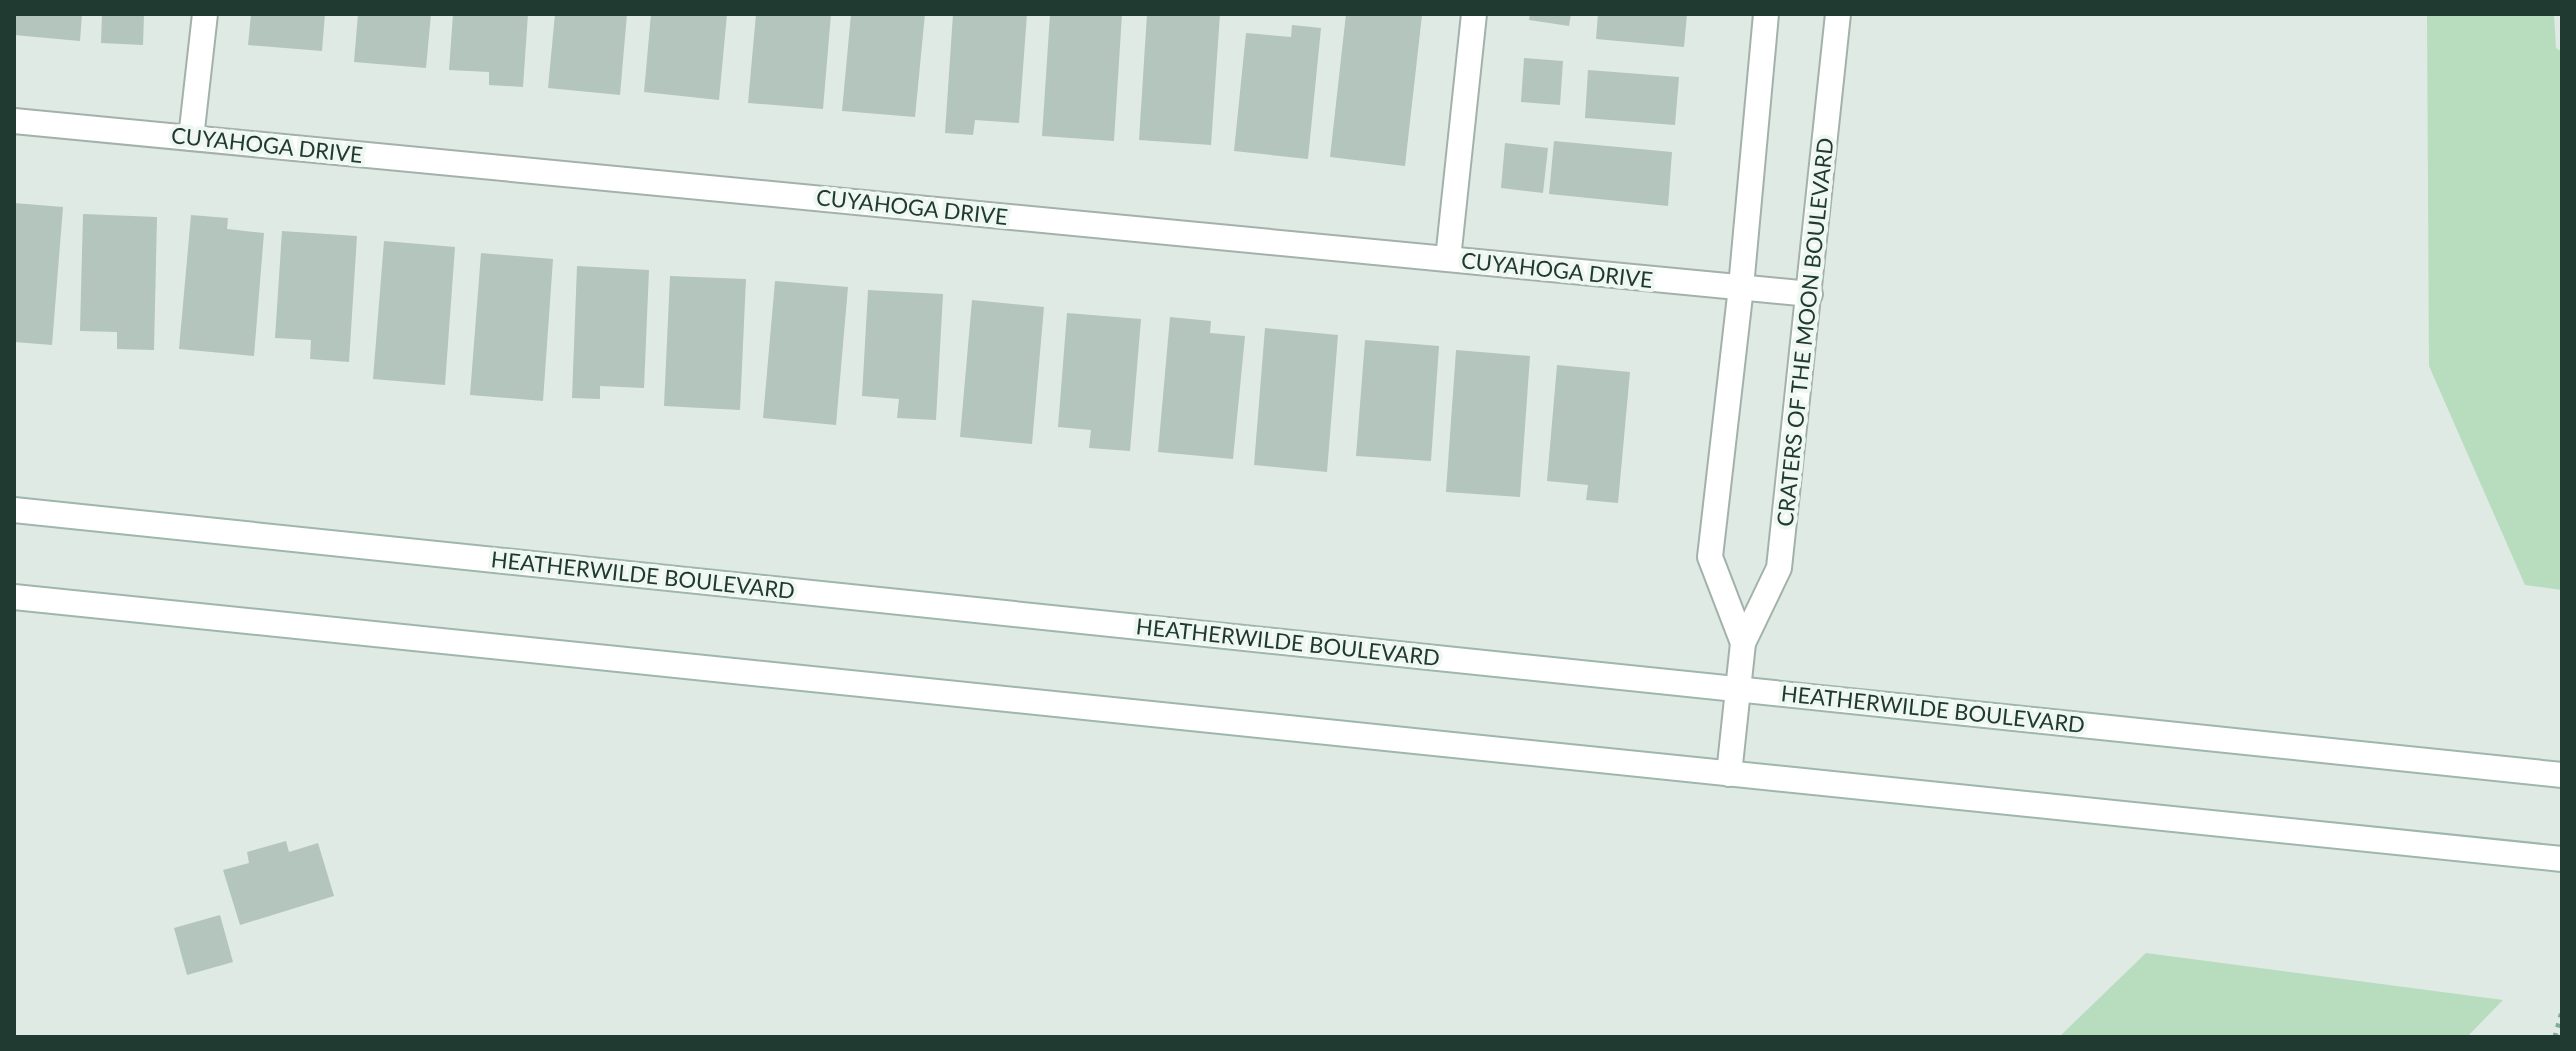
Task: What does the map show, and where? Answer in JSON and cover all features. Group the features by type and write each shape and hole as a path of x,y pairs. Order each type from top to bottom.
{"main road":[{"path":"191,138 205,14"},
{"path":"1448,259 1474,14"},
{"name":"CRATERS OF THE MOON BOULEVARD","path":"1743,643 1710,557 1741,287 1766,14"},
{"name":"CRATERS OF THE MOON BOULEVARD","path":"1729,774 1743,643 1779,568 1838,14"},
{"name":"CUYAHOGA DRIVE","path":"14,121 1810,294"},
{"name":"HEATHERWILDE BOULEVARD","path":"14,510 2562,775"},
{"path":"14,597 2562,859"}],"path":[{"path":"2555,1037 2562,1011"}],"green space":[{"path":"2427,14 2554,14 2556,48 2562,52 2562,590 2525,585 2429,366"},
{"path":"2146,953 2503,1000 2467,1037 2059,1037"}],"building":[{"path":"14,14 82,14 80,41 14,35"},
{"path":"102,14 144,14 143,45 101,43"},
{"path":"251,14 325,14 322,51 248,45"},
{"path":"358,14 431,14 426,68 354,62"},
{"path":"453,14 528,14 523,87 489,85 489,72 449,70"},
{"path":"555,14 627,14 620,95 548,88"},
{"path":"651,14 727,14 719,100 644,92"},
{"path":"756,14 831,14 823,109 748,103"},
{"path":"851,14 925,14 915,117 842,111"},
{"path":"953,14 1027,14 1019,123 975,120 973,135 945,133"},
{"path":"1050,14 1122,14 1114,141 1042,136"},
{"path":"1147,14 1220,14 1211,145 1139,140"},
{"path":"1346,14 1422,15 1405,166 1330,157"},
{"path":"1530,14 1571,14 1569,26 1529,20"},
{"path":"1598,14 1687,14 1684,47 1596,39"},
{"path":"1292,25 1321,28 1308,159 1234,151 1246,33 1291,37"},
{"path":"1524,58 1563,61 1560,105 1521,102"},
{"path":"1588,70 1679,77 1675,125 1585,118"},
{"path":"1554,141 1672,152 1668,206 1549,194"},
{"path":"1505,143 1548,148 1543,193 1501,188"},
{"path":"14,203 63,207 52,345 14,342"},
{"path":"83,214 157,217 154,350 117,349 117,332 80,331"},
{"path":"191,215 228,218 227,229 264,233 254,356 179,349"},
{"path":"282,231 357,236 349,362 310,359 311,340 275,338"},
{"path":"384,241 455,247 445,385 373,379"},
{"path":"481,253 553,259 543,401 470,395"},
{"path":"577,266 649,270 644,388 600,386 600,399 572,398"},
{"path":"670,276 746,279 740,410 664,406"},
{"path":"775,281 848,287 836,425 763,418"},
{"path":"868,290 943,294 936,420 897,418 899,399 862,396"},
{"path":"972,300 1044,307 1032,444 960,437"},
{"path":"1067,313 1141,319 1130,451 1089,448 1091,430 1058,427"},
{"path":"1170,317 1211,321 1210,333 1245,336 1233,459 1158,452"},
{"path":"1265,328 1338,335 1327,472 1254,465"},
{"path":"1365,340 1439,346 1431,461 1356,456"},
{"path":"1456,350 1530,356 1520,497 1446,492"},
{"path":"1557,365 1630,372 1618,503 1586,500 1588,485 1547,481"},
{"path":"286,841 289,852 318,843 334,896 240,925 223,870 249,863 247,852"},
{"path":"220,915 233,962 187,975 174,928"}]}
